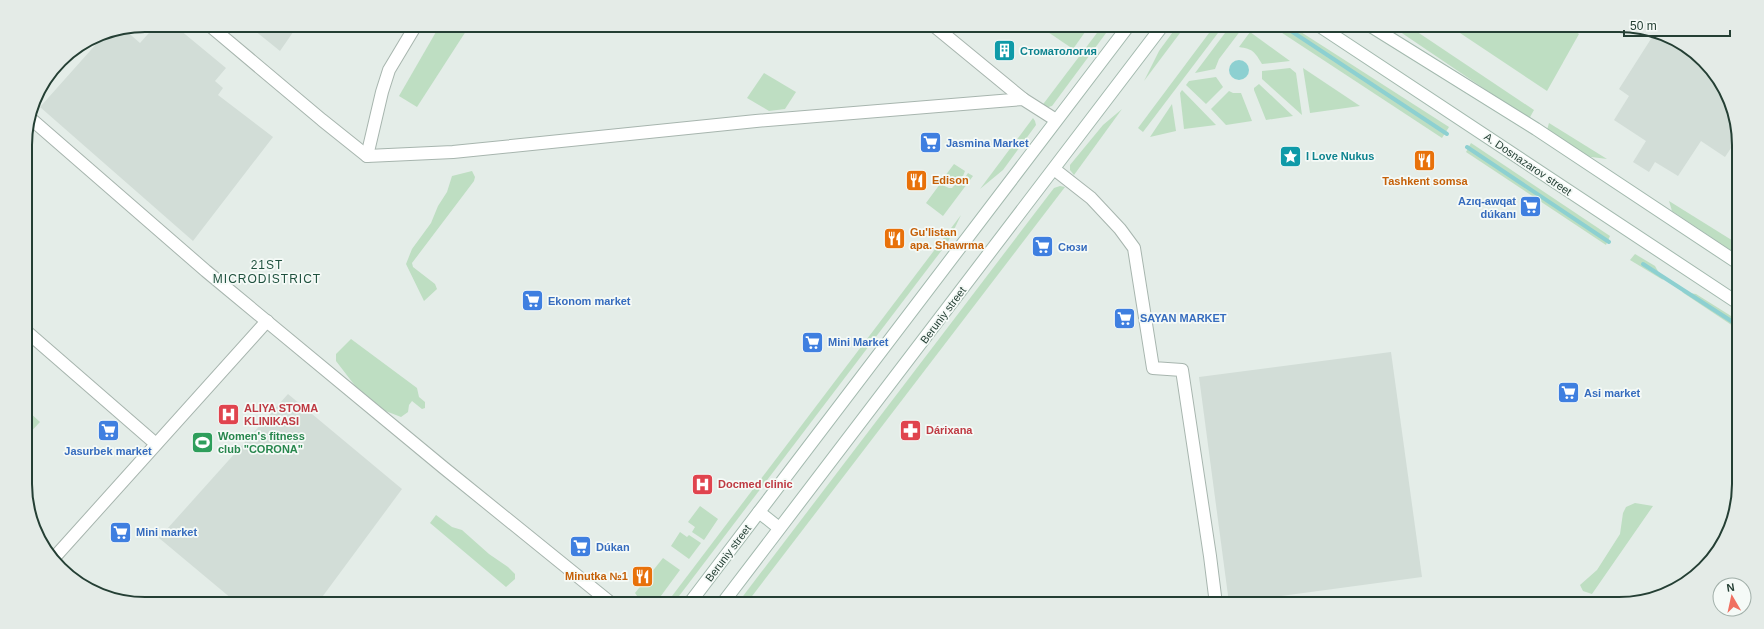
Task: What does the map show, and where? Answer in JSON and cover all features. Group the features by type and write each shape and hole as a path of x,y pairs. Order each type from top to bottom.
{"street":[{"path":"217,32 367,156 473,150 756,121 1023,99"},
{"path":"367,156 382,92 389,70 412,32"},
{"path":"942,32 1023,99 1056,120"},
{"name":"Beruniy street","path":"694,597 1124,32"},
{"name":"Beruniy street","path":"727,597 1158,32"},
{"name":"A. Dosnazarov street","path":"1329,32 1732,299"},
{"path":"1380,32 1536,129 1732,259"},
{"path":"35,122 206,271 444,468 603,597"},
{"path":"1054,169 1091,198 1120,229 1134,248 1153,368 1182,370 1215,597"},
{"path":"57,555 267,320"},
{"path":"32,336 156,444"},
{"path":"759,512 779,528"}],"shaded area":[{"path":"150,32 182,32 226,68 215,81 223,88 218,95 273,137 193,241 40,107 97,43 129,33 140,43"},
{"path":"257,32 293,32 280,51"},
{"path":"1652,37 1669,44 1694,60 1709,76 1717,88 1728,116 1732,146 1725,157 1701,141 1678,176 1655,162 1649,172 1633,162 1646,141 1614,120 1629,96 1619,89"},
{"path":"1391,352 1422,577 1274,597 1228,597 1199,377"},
{"path":"288,394 402,489 322,597 230,597 159,538"}],"green space":[{"path":"436,32 465,32 417,107 399,96"},
{"path":"1048,32 1085,32 1073,49"},
{"path":"1098,32 1107,32 1052,106 1045,108 1041,107"},
{"path":"1173,32 1181,32 1144,81 1159,51"},
{"path":"1210,32 1219,32 1143,132 1138,128"},
{"path":"1226,32 1239,32 1219,59 1215,69 1195,73"},
{"path":"1250,32 1290,61 1262,64 1253,52 1239,47"},
{"path":"1281,32 1301,32 1449,127 1442,138"},
{"path":"1400,32 1417,32 1534,110 1529,119"},
{"path":"1458,32 1576,32 1579,34 1547,91"},
{"path":"1290,68 1296,73 1302,115 1262,79 1262,71"},
{"path":"1303,68 1360,106 1310,113"},
{"path":"764,73 796,92 785,109 769,111 747,98"},
{"path":"1216,77 1223,87 1206,104 1186,85 1189,81"},
{"path":"1259,84 1293,116 1266,120 1254,90 1254,88"},
{"path":"1182,90 1216,125 1184,129 1180,93"},
{"path":"1229,91 1233,93 1241,93 1252,121 1226,125 1211,109"},
{"path":"1172,104 1176,131 1150,137"},
{"path":"1122,109 1074,175 1070,170 1070,165 1103,125"},
{"path":"1033,118 1036,125 1003,170 980,189"},
{"path":"1549,123 1607,159 1584,156 1547,130"},
{"path":"1471,143 1610,236 1606,245 1466,152"},
{"path":"954,164 965,171 963,176 957,177 953,183 948,183 942,180"},
{"path":"472,171 475,177 474,181 412,263 413,267 435,284 437,289 424,301 406,264 412,249 431,223 438,206 447,192 452,176"},
{"path":"968,173 973,176 943,216 926,203 940,184 952,188 960,179 964,179"},
{"path":"1060,186 1065,187 751,597 742,597 1054,188"},
{"path":"1669,201 1732,240 1732,251 1672,211"},
{"path":"961,215 948,242 678,597 671,597"},
{"path":"1635,254 1655,266 1663,280 1630,260"},
{"path":"1682,292 1696,294 1732,317 1732,325"},
{"path":"351,339 417,388 419,397 425,402 425,408 422,409 412,401 409,405 408,412 401,417 383,410 356,387 336,361 336,354"},
{"path":"32,415 40,422 32,431"},
{"path":"1635,503 1653,506 1592,594 1583,591 1580,585 1597,570 1620,534 1623,513 1626,507"},
{"path":"700,506 718,519 704,540 692,532 695,527 688,522"},
{"path":"436,515 452,527 462,530 489,554 508,567 515,574 515,579 506,587 430,523"},
{"path":"680,532 687,537 689,535 701,543 689,559 671,546"},
{"path":"663,558 680,570 660,597 638,597 635,593"}],"water":[{"path":"1235,60 1243,60 1249,66 1249,74 1243,80 1235,80 1229,74 1229,66"}],"waterway":[{"path":"1293,32 1447,134"},
{"path":"1467,147 1609,242"},
{"path":"1643,264 1732,321"}],"place":[{"name":"Стоматология","path":"1004,51"},
{"name":"Jasmina Market","path":"931,143"},
{"name":"I Love Nukus","path":"1291,156"},
{"name":"Tashkent somsa","path":"1425,161"},
{"name":"Edison","path":"917,180"},
{"name":"Azıq-awqat dúkanı","path":"1531,207"},
{"name":"Gu'listan apa. Shawrma","path":"895,238"},
{"name":"Сюзи","path":"1042,247"},
{"name":"Ekonom market","path":"532,301"},
{"name":"SAYAN MARKET","path":"1124,318"},
{"name":"Mini Market","path":"812,342"},
{"name":"Asi market","path":"1569,393"},
{"name":"ALIYA STOMA KLINIKASI","path":"228,414"},
{"name":"Dárixana","path":"910,430"},
{"name":"Jasurbek market","path":"108,431"},
{"name":"Women's fitness club \"CORONA\"","path":"203,442"},
{"name":"Docmed clinic","path":"703,484"},
{"name":"Mini market","path":"120,532"},
{"name":"Dúkan","path":"581,547"},
{"name":"Minutka №1","path":"643,576"}],"district":[{"name":"21ST MICRODISTRICT","path":"267,272"}]}
